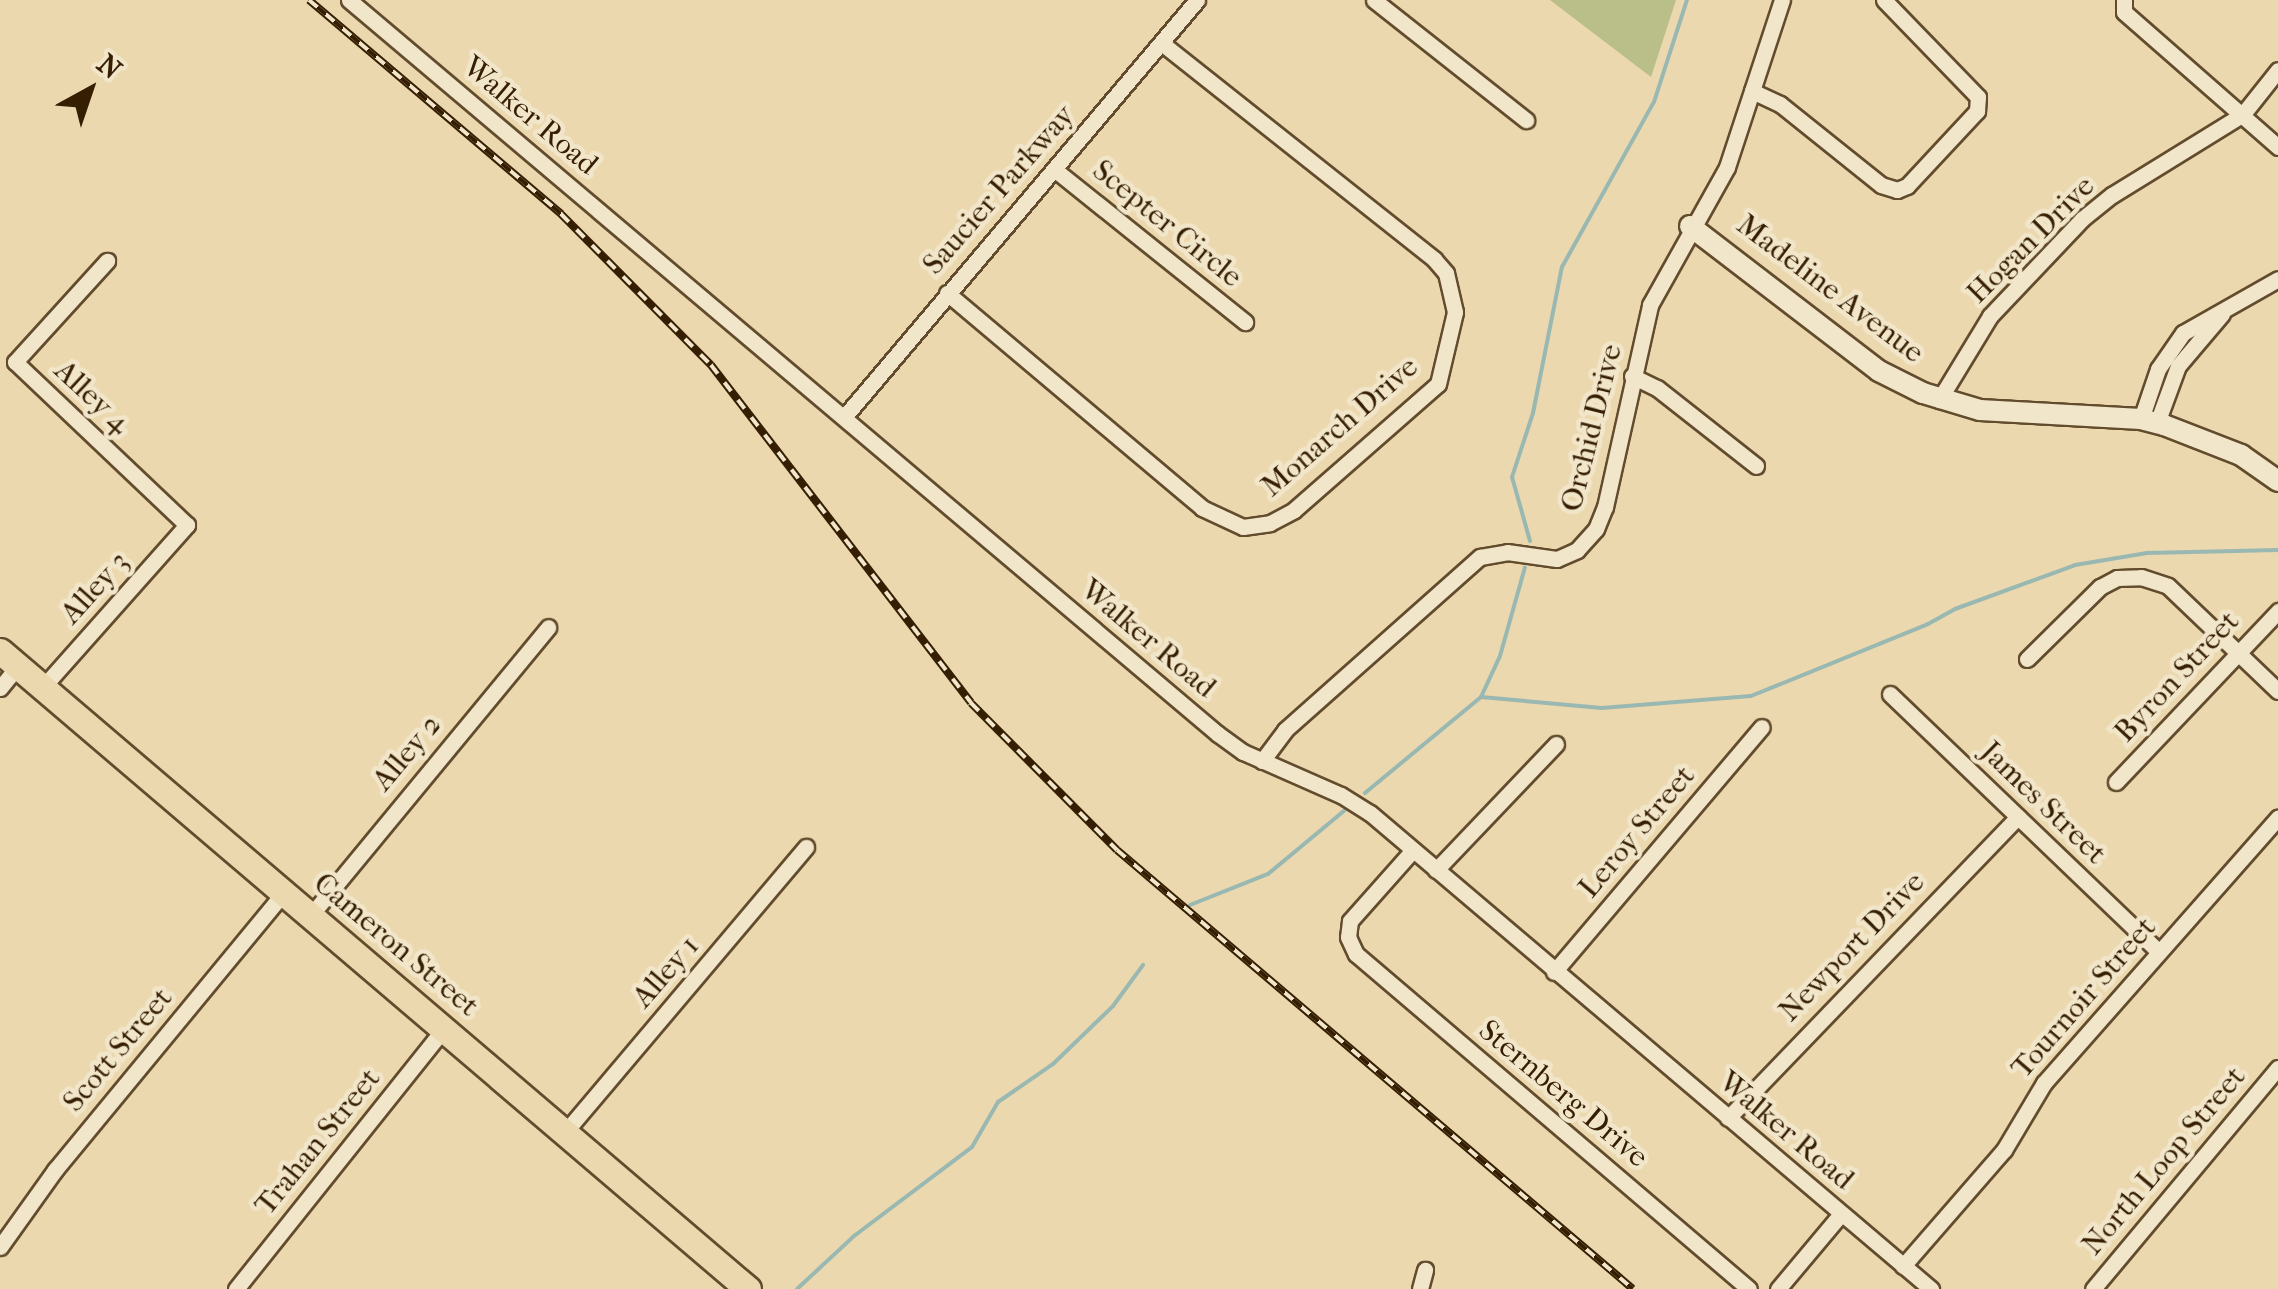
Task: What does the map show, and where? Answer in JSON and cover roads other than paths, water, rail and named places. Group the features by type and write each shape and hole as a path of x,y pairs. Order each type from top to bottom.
{"main road":[{"name":"Cameron Street","path":"9,659 748,1289"}],"street":[{"name":"Walker Road","path":"350,0 1218,734 1262,761 1357,804 1931,1289"},
{"name":"Saucier Parkway","path":"845,416 1197,0"},
{"path":"1374,0 1526,120"},
{"name":"Orchid Drive","path":"1262,761 1285,730 1480,556 1507,552 1557,559 1577,550 1590,538 1605,508 1632,376 1657,288 1726,166 1782,0"},
{"path":"1752,91 1780,104 1881,185 1897,190 1907,186 1977,111 1978,97 1884,0"},
{"path":"2124,0 2124,12 2278,147"},
{"name":"Monarch Drive","path":"947,293 1202,508 1242,527 1270,523 1294,510 1438,384 1455,312 1446,273 1434,259 1161,43"},
{"name":"Hogan Drive","path":"1940,400 1990,316 2082,219 2112,194 2243,114 2278,70"},
{"name":"Scepter Circle","path":"1054,168 1245,322"},
{"name":"Madeline Avenue","path":"1690,226 1879,371 1940,400 2005,413 2149,421 2241,455 2278,482"},
{"name":"Alley 4","path":"107,261 15,362 188,525"},
{"path":"2149,421 2158,369 2172,346 2196,324 2222,314 2278,279"},
{"path":"1632,376 1658,388 1756,466"},
{"name":"Alley 3","path":"43,688 188,525"},
{"path":"2028,660 2100,586 2126,577 2155,580 2168,586 2278,691"},
{"name":"Byron Street","path":"2116,782 2278,610"},
{"name":"Alley 2","path":"311,916 548,628"},
{"path":"0,688 9,659"},
{"name":"James Street","path":"1890,694 2158,951"},
{"name":"Leroy Street","path":"1554,972 1762,727"},
{"path":"1436,870 1556,744"},
{"name":"Newport Drive","path":"1728,1118 2018,817"},
{"name":"Tournoir Street","path":"1903,1266 2004,1150 2044,1083 2278,818"},
{"name":"Alley 1","path":"566,1131 806,847"},
{"name":"Sternberg Drive","path":"1413,850 1354,915 1348,937 1356,954 1749,1289"},
{"name":"Scott Street","path":"0,1247 55,1170 284,892"},
{"name":"Trahan Street","path":"236,1289 444,1028"},
{"name":"North Loop Street","path":"2093,1289 2278,1068"},
{"path":"1778,1289 1841,1214"},
{"path":"1420,1289 1425,1270"}],"waterway":[{"path":"1530,541 1512,477 1533,413 1562,267 1654,102 1687,0"},
{"path":"1365,793 1481,697 1602,708 1751,696 1928,624 1955,609 2075,565 2147,553 2278,550"},
{"path":"1481,697 1500,656 1525,567"},
{"path":"1190,905 1268,874 1344,811"},
{"path":"797,1289 854,1236 972,1147 998,1102 1053,1064 1113,1006 1143,965"}],"railway":[{"path":"309,0 561,214 711,365 971,703 1117,850 1633,1289"}]}
